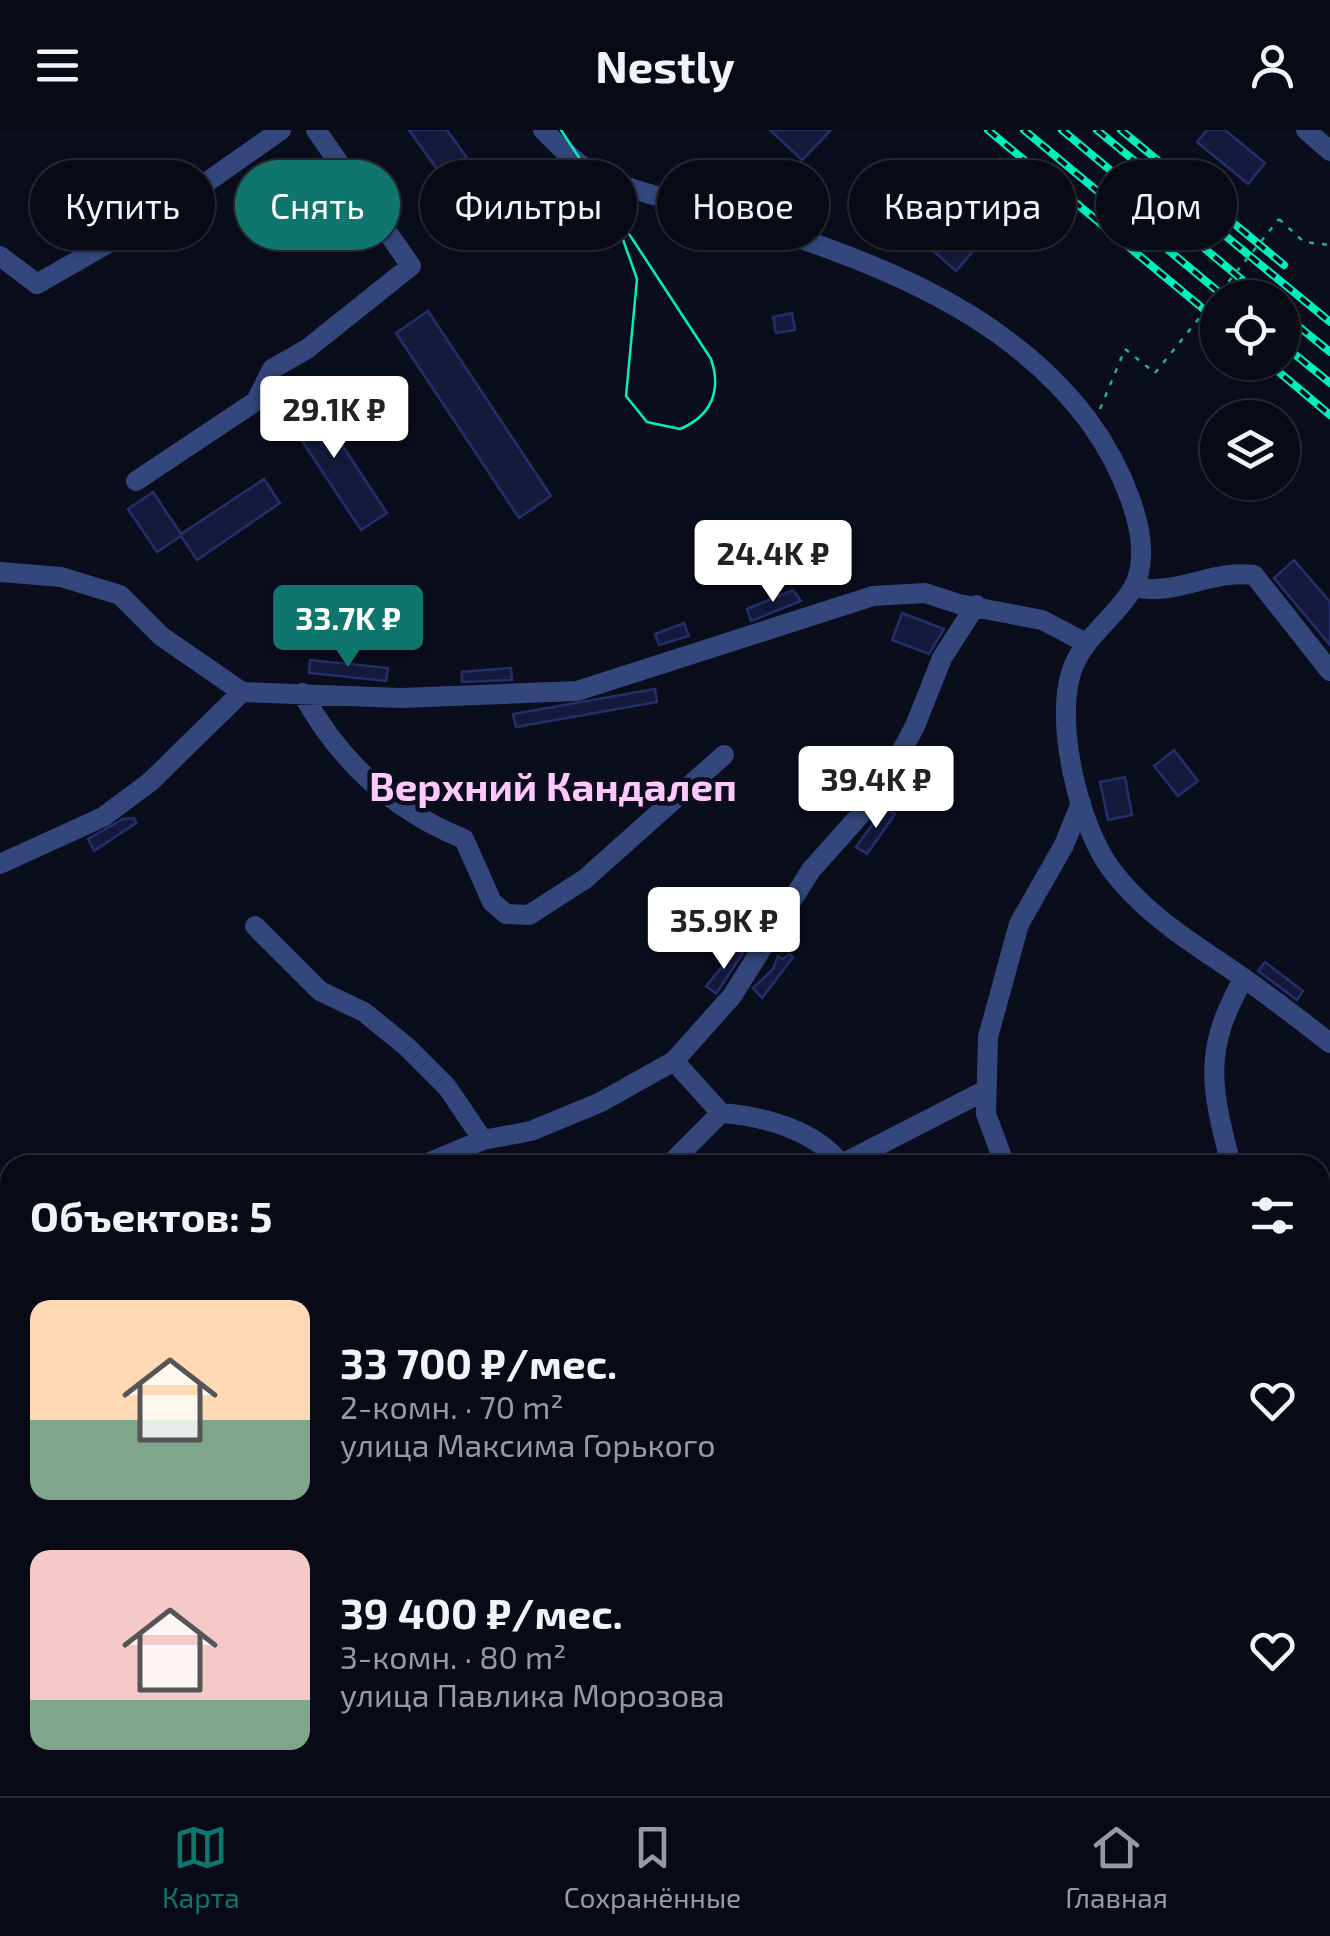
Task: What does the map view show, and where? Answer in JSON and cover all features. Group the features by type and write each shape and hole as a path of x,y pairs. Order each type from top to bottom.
{"street":[{"path":"0,256 36,284 173,206 280,130"},
{"path":"136,481 256,401 272,369 307,349 411,266 316,130"},
{"path":"543,130 592,172 791,235 948,300 1038,362 1092,426 1122,470 1139,540 1133,588 1086,643 1071,672 1065,709 1081,803 1096,844 1131,893 1156,918 1330,1043"},
{"path":"1306,130 1330,151"},
{"path":"0,572 60,578 120,595 161,636 242,692 440,698 577,691 872,596 924,592 959,604 1042,620 1086,643"},
{"path":"1133,588 1170,590 1236,572 1254,575 1330,671"},
{"path":"447,1155 484,1140 531,1131 601,1102 674,1062 732,996 810,870 878,795 915,726 942,658 976,605"},
{"path":"0,864 103,817 150,782 242,692"},
{"path":"302,693 326,738 356,772 433,826 464,839 492,902 506,914 528,915 585,879 724,755"},
{"path":"1001,1155 986,1114 988,1037 1019,924 1064,845 1081,803"},
{"path":"255,926 320,991 364,1012 407,1047 448,1087 484,1140"},
{"path":"1230,1155 1212,1056 1221,1018 1244,978"},
{"path":"674,1062 721,1113 752,1115 827,1146 833,1155"},
{"path":"859,1155 986,1090"},
{"path":"679,1155 721,1113"}],"path":[{"path":"1092,426 1125,349 1155,373 1280,219 1304,242 1330,245"}],"building":[{"path":"409,130 447,130 467,158 430,160"},
{"path":"770,130 831,130 802,160"},
{"path":"1207,130 1225,130 1265,163 1248,184 1237,175 1237,160 1219,160 1197,142"},
{"path":"932,250 974,250 956,271"},
{"path":"428,311 551,496 519,518 396,333"},
{"path":"792,313 795,330 776,333 773,317"},
{"path":"307,392 387,513 361,530 281,409"},
{"path":"264,479 280,503 197,560 181,536 157,552 128,509 153,492 181,534"},
{"path":"1294,560 1330,602 1330,645 1274,578"},
{"path":"793,590 801,601 751,621 747,609"},
{"path":"902,613 944,629 929,654 892,640"},
{"path":"684,623 689,636 659,645 655,634"},
{"path":"310,660 388,668 386,681 309,673"},
{"path":"511,668 512,680 462,682 462,672"},
{"path":"655,689 657,702 516,727 513,714"},
{"path":"1174,750 1198,781 1178,796 1154,766"},
{"path":"1125,777 1132,815 1108,820 1100,782"},
{"path":"885,807 895,814 867,854 856,847"},
{"path":"134,818 136,823 94,851 88,839 123,819"},
{"path":"737,949 743,953 716,994 706,986"},
{"path":"789,954 793,957 762,998 753,988 773,969 778,956 783,959"},
{"path":"1265,962 1303,991 1297,1000 1258,971"}],"tram line":[{"path":"561,130 581,160"},
{"path":"627,250 637,279 626,396 647,422 680,429 706,410 714,392 714,371 711,359 637,246"}],"railway":[{"path":"988,130 1200,306"},
{"path":"1024,130 1204,280"},
{"path":"1062,130 1242,280"},
{"path":"1097,130 1330,322"},
{"path":"1121,130 1284,265"},
{"path":"1300,328 1330,352"},
{"path":"1300,359 1330,383"},
{"path":"1288,380 1330,415"}],"district":[{"name":"Верхний Кандалеп","path":"553,787"}]}
